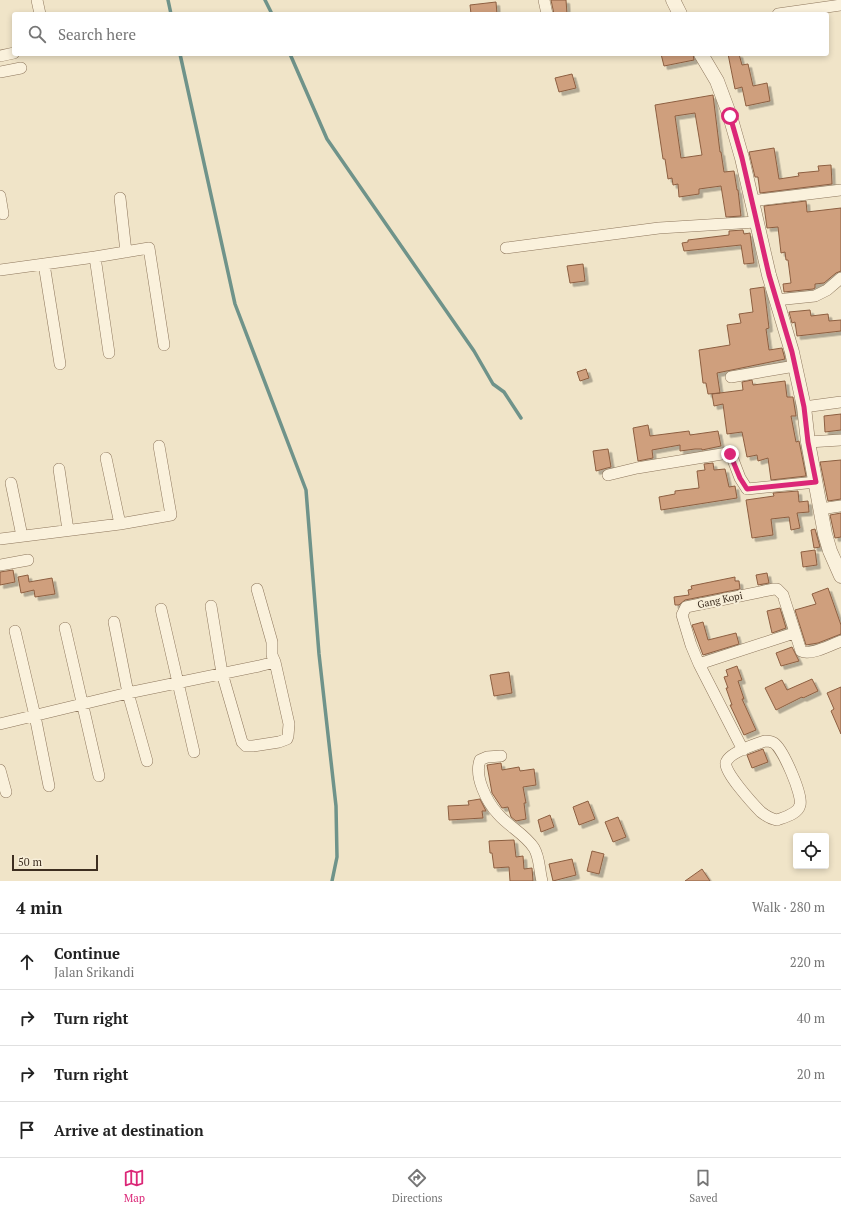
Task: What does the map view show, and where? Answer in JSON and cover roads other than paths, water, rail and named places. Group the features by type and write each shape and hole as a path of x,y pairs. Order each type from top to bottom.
{"street":[{"path":"37,0 40,12"},
{"path":"544,0 547,12"},
{"path":"673,0 679,12"},
{"path":"789,12 835,4"},
{"path":"0,56 12,53"},
{"path":"702,56 717,81 730,116 742,158 756,222 795,366 804,407 808,442 824,534 841,576"},
{"path":"0,72 21,68"},
{"path":"751,201 841,190"},
{"path":"0,196 3,214"},
{"path":"120,198 126,252"},
{"path":"506,248 663,228 756,222"},
{"path":"0,270 149,248 164,345"},
{"path":"95,257 109,353"},
{"path":"44,264 60,364"},
{"path":"776,300 808,298 815,296 827,290 841,278"},
{"path":"731,376 795,366"},
{"path":"804,407 841,402"},
{"path":"808,442 841,440"},
{"path":"0,539 120,524 171,515 159,446"},
{"path":"608,475 637,468 728,453 732,457 740,478 747,489 816,482"},
{"path":"106,458 120,524"},
{"path":"59,469 68,530"},
{"path":"11,483 22,536"},
{"path":"820,509 841,506"},
{"path":"0,565 28,560"},
{"name":"Gang Kopi","path":"743,750 699,664 686,631 682,615 686,607 774,588 778,589 782,595 801,651 806,653 818,650 841,641"},
{"path":"211,606 222,673 244,744 253,746 279,742 286,739 289,733 289,728 272,654 272,642 257,589"},
{"path":"161,609 194,752"},
{"path":"114,622 128,693 147,761"},
{"path":"65,628 99,776"},
{"path":"15,631 35,716 49,786"},
{"path":"699,664 794,633"},
{"path":"0,724 128,693 275,662"},
{"path":"765,741 771,741 775,744 791,771 800,796 800,805 797,811 777,820 768,817 761,812 741,789 725,767 728,759 743,750 765,741"},
{"path":"501,756 487,757 480,760 478,768 480,779 484,791 498,815 521,834 534,849 538,856 542,881"},
{"path":"0,770 6,792"}],"waterway":[{"path":"168,0 171,12"},
{"path":"265,0 271,12"},
{"path":"180,56 235,304 306,490 319,654 336,806 337,857 332,881"},
{"path":"291,56 327,139 474,351 493,384 504,392 521,418"}]}
